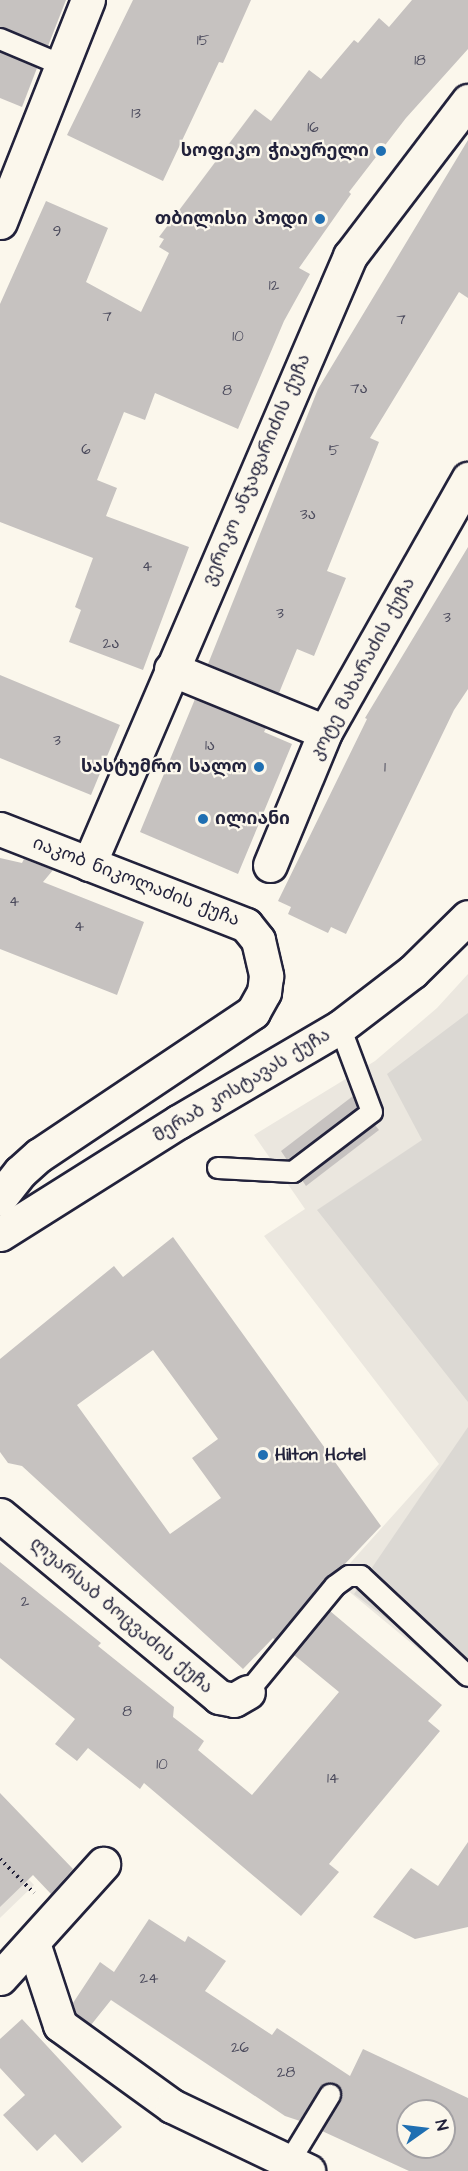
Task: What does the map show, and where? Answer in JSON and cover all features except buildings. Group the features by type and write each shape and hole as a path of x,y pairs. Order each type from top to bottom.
{"street":[{"path":"0,222 88,0"},
{"name":"ვერიკო ანჯაფარიძის ქუჩა","path":"89,864 350,256 468,101"},
{"name":"კოტე მახარაძის ქუჩა","path":"270,865 325,732 468,479"},
{"path":"171,669 325,732"},
{"name":"იაკობ ნიკოლაძის ქუჩა","path":"0,829 246,925 258,940 264,959 266,985 258,1006 237,1025 39,1155 20,1172 0,1198"},
{"name":"მერაბ კოსტავას ქუჩა","path":"0,1234 178,1122 340,1027 412,972 468,917"},
{"path":"39,1155 35,1171 36,1185 45,1195 58,1199"},
{"name":"ლუარსაბ ბოცვაძის ქუჩა","path":"0,1515 219,1697 234,1700 248,1692"},
{"path":"0,1978 103,1864"},
{"path":"33,1942 60,2025 172,2106 294,2168"}],"lane":[{"path":"0,39 62,65"},
{"path":"218,1168 293,1172 372,1112 340,1027"},
{"path":"248,1692 335,1586 348,1576 361,1576 468,1676"},
{"path":"294,2168 330,2095"}],"path":[{"path":"0,1859 56,1915"}],"shaded area":[{"path":"468,974 468,1690 335,1580 439,1464 264,1236 305,1209 254,1135 375,1061 437,1008"},
{"path":"468,1013 468,1402 317,1210 422,1140 387,1074"},
{"path":"468,1427 468,1681 354,1594"},
{"path":"0,1849 34,1885 0,1918"}],"place":[{"name":"სოფიკო ჭიაურელი","path":"381,151"},
{"name":"თბილისი პოდი","path":"320,219"},
{"name":"სასტუმრო სალო","path":"259,767"},
{"name":"ილიანი","path":"203,819"},
{"name":"Hilton Hotel","path":"263,1455"}]}
